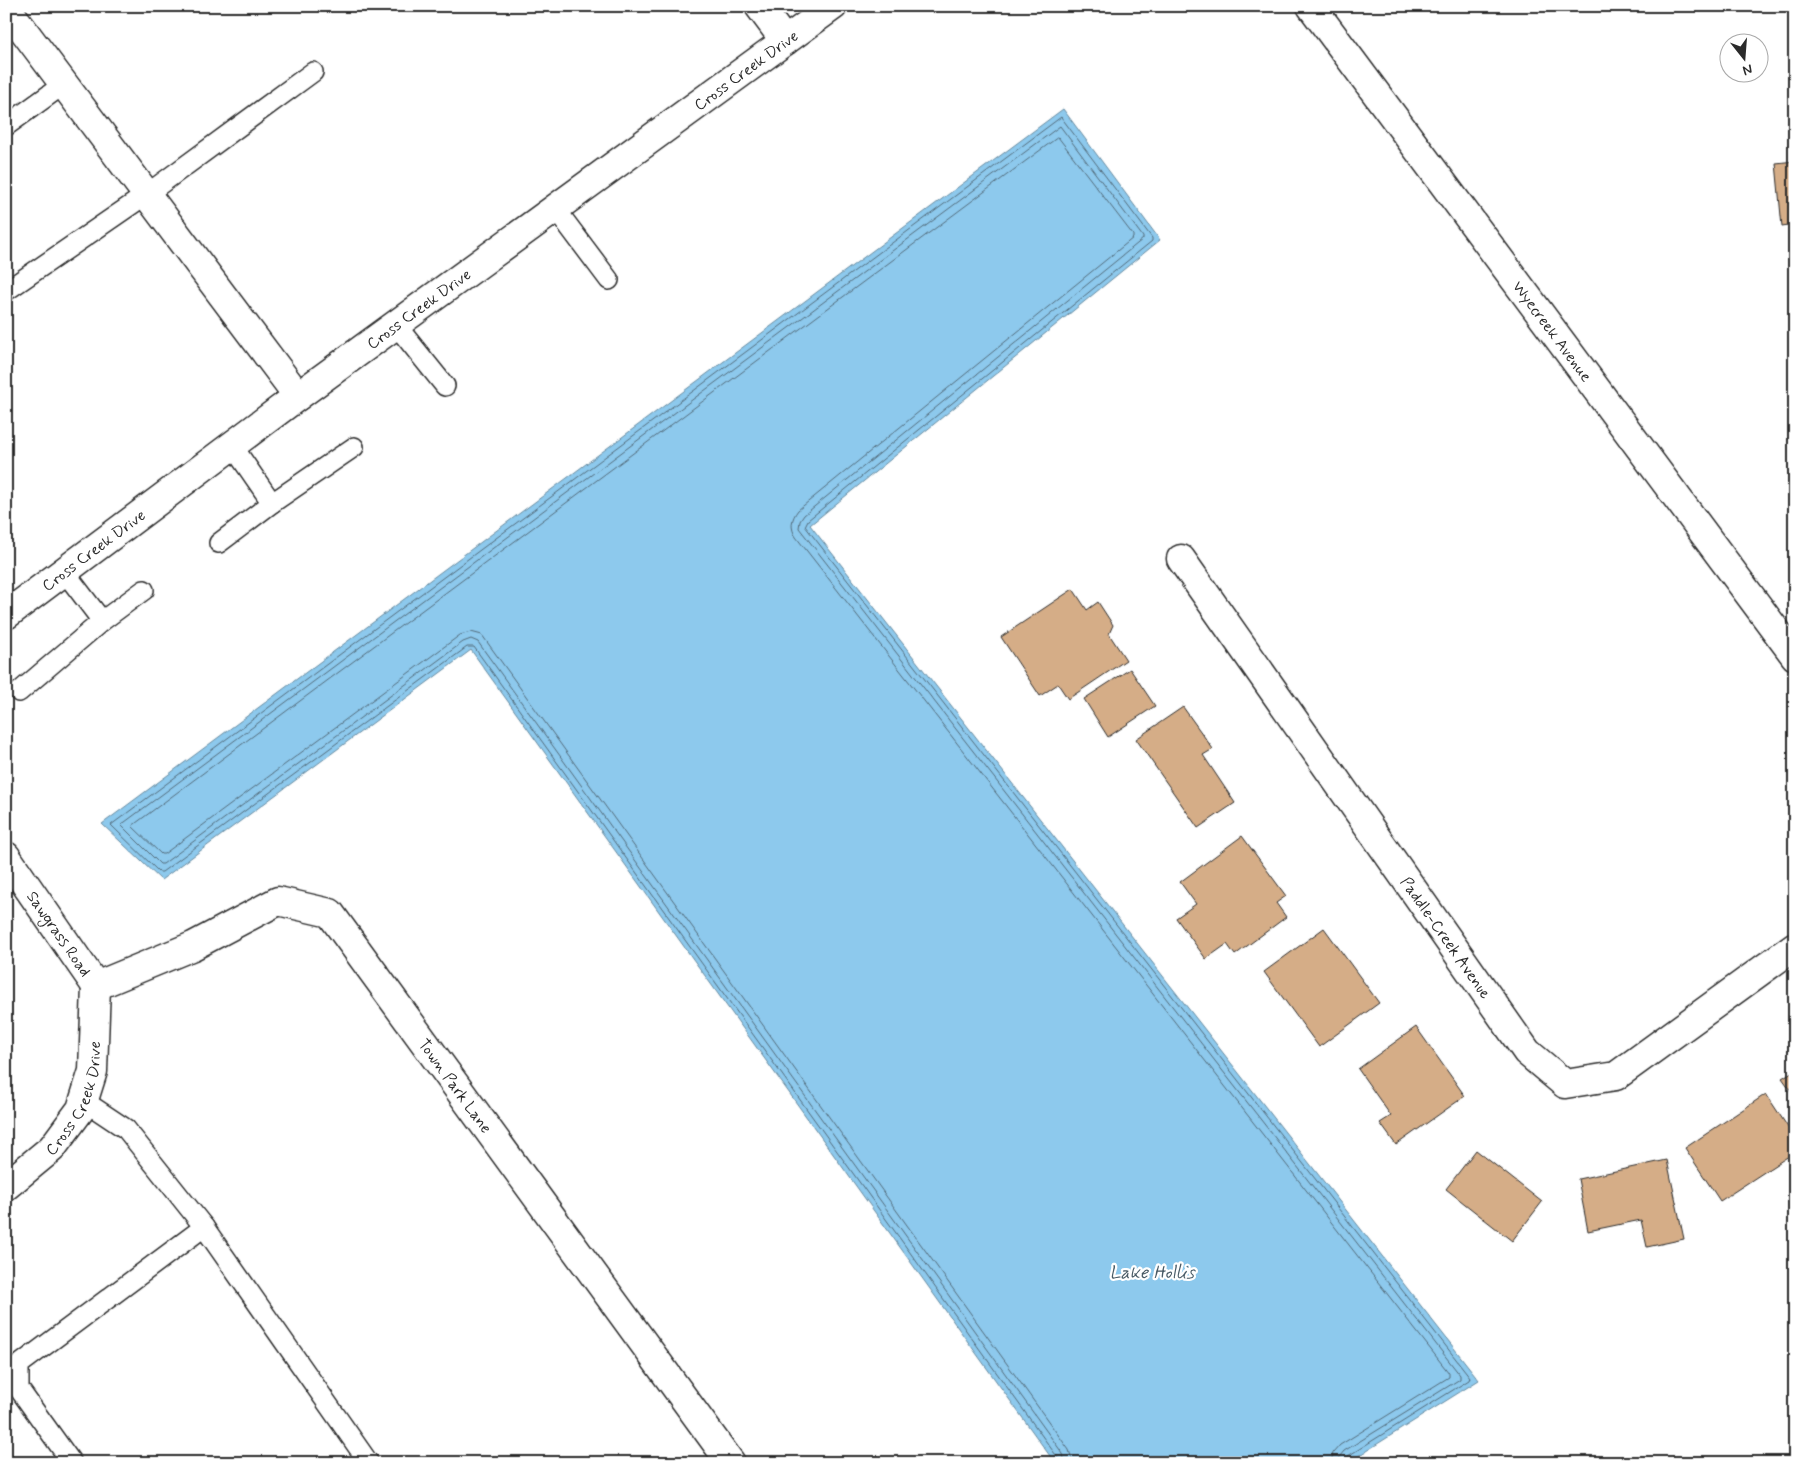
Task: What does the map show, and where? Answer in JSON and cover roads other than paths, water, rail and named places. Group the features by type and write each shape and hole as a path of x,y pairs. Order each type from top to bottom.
{"street":[{"path":"759,6 785,41"},
{"name":"Cross Creek Drive","path":"6,615 298,396 833,6"},
{"name":"Wyecreek Avenue","path":"1311,6 1795,656"},
{"path":"6,7 298,396"},
{"name":"Paddle-Creek Avenue","path":"1181,559 1527,1052 1566,1084 1616,1076 1795,946"},
{"name":"Sawgrass Road","path":"6,856 96,986"},
{"name":"Town Park Lane","path":"96,986 193,946 278,901 330,913 731,1463"},
{"name":"Cross Creek Drive","path":"6,1186 52,1148 81,1109 93,1072 96,986"}],"lane":[{"path":"6,291 147,194 313,72"},
{"path":"6,126 64,84"},
{"path":"556,208 609,280"},
{"path":"396,325 445,386"},
{"path":"232,445 272,503"},
{"path":"219,543 272,503 354,447"},
{"path":"64,571 102,621"},
{"path":"19,692 102,621 144,590"},
{"path":"84,1100 126,1129 204,1227 369,1463"},
{"path":"72,1463 19,1390 20,1365 204,1227"}],"water":[{"name":"Lake Hollis","path":"1063,109 1160,240 810,525 1479,1380 1347,1463 1055,1463 471,650 161,880 102,824"}]}
